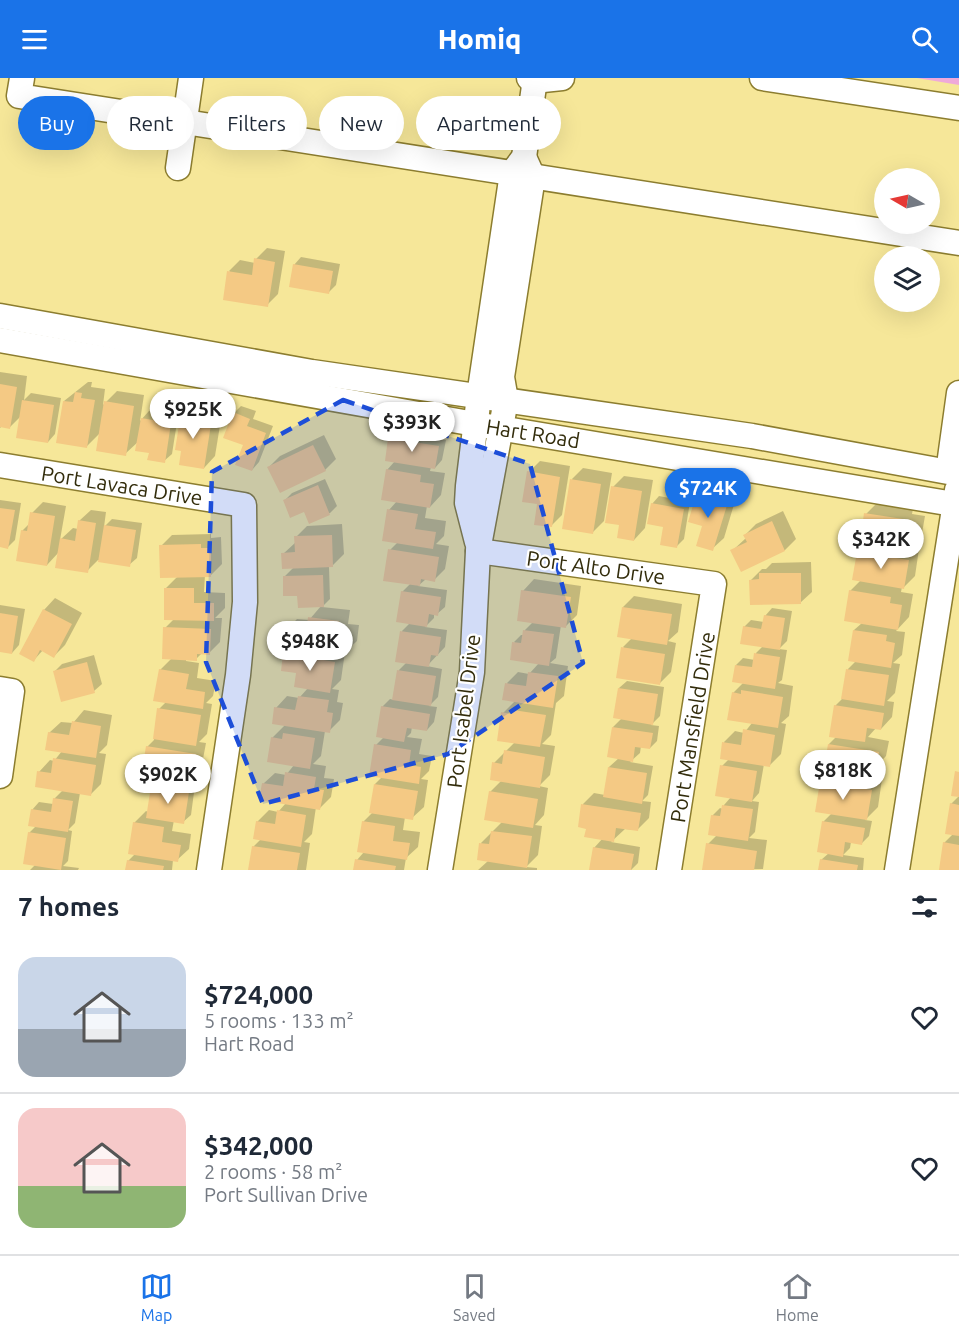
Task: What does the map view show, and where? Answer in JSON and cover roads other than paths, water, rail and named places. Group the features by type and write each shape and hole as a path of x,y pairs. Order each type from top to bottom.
{"street":[{"path":"22,78 19,96 107,110"},
{"path":"189,96 191,78"},
{"path":"523,169 532,79 562,78"},
{"path":"762,78 959,108"},
{"path":"194,123 523,169 959,243"},
{"path":"178,168 181,150"},
{"name":"Port Isabel Drive","path":"478,550 467,502 475,424 523,169"},
{"name":"Port Isabel Drive","path":"440,870 472,672 478,550 506,400 502,377 523,169"},
{"name":"Hart Road","path":"0,316 312,372 752,436 959,475"},
{"path":"75,354 79,330"},
{"name":"Hart Road","path":"0,340 475,424 957,505"},
{"path":"897,870 957,505 959,475 950,458 959,393"},
{"name":"Port Lavaca Drive","path":"0,465 244,505 245,602 238,675 209,870"},
{"name":"Port Alto Drive","path":"478,550 714,584"},
{"name":"Port Mansfield Drive","path":"669,870 714,584"},
{"path":"0,776 6,690"}]}
